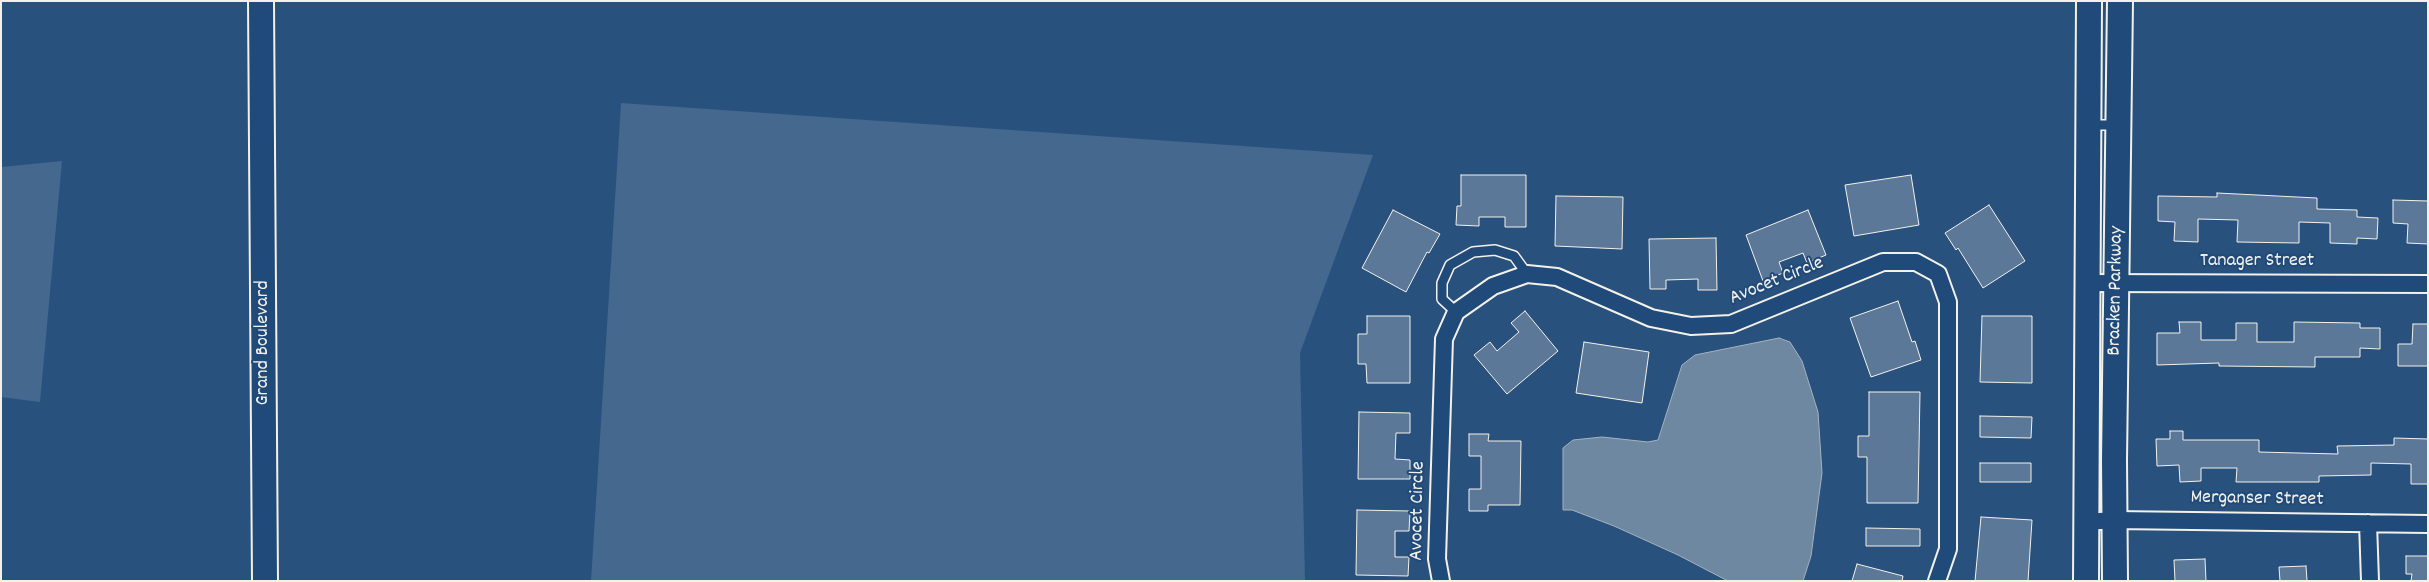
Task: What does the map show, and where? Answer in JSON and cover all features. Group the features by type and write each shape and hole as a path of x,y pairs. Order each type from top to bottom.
{"street":[{"name":"Grand Boulevard","path":"261,1 265,581"},
{"name":"Bracken Parkway","path":"2086,581 2090,1"},
{"name":"Bracken Parkway","path":"2115,581 2120,1"},
{"name":"Avocet Circle","path":"1441,581 1437,559 1444,339 1456,312 1493,286 1526,274 1557,277 1651,318 1691,326 1731,324 1883,262 1916,262 1938,274 1948,302 1948,549 1937,581"},
{"name":"Tanager Street","path":"2087,283 2428,284"},
{"name":"Merganser Street","path":"2085,522 2115,520 2428,524"},
{"path":"2368,523 2370,581"}],"lane":[{"path":"2089,125 2119,125"},
{"path":"1456,312 1442,299 1442,283 1450,265 1473,252 1495,250 1514,256 1526,274"}],"shaded area":[{"path":"621,103 1373,155 1300,353 1305,581 591,581"},
{"path":"62,161 40,402 1,397 1,167"},
{"path":"1779,338 1790,342 1802,361 1818,412 1822,473 1811,556 1803,581 1728,581 1678,555 1614,526 1572,510 1563,510 1563,448 1573,440 1602,437 1648,442 1658,440 1682,365 1695,355"}],"building":[{"path":"1461,175 1526,175 1526,227 1505,227 1505,217 1479,217 1479,226 1456,225 1457,206 1461,206"},
{"path":"1911,175 1919,225 1854,236 1845,185"},
{"path":"2217,193 2317,198 2317,209 2357,210 2357,217 2378,218 2377,239 2357,238 2357,244 2330,243 2330,223 2299,222 2299,243 2237,242 2238,220 2198,219 2198,242 2174,241 2175,222 2158,221 2158,196 2217,197"},
{"path":"1556,196 1623,197 1622,249 1555,246"},
{"path":"2393,200 2428,201 2428,244 2407,243 2408,224 2393,223"},
{"path":"1989,205 2025,261 1983,288 1958,248 1956,250 1945,233"},
{"path":"1393,210 1440,234 1429,253 1427,252 1406,292 1362,268"},
{"path":"1808,210 1826,255 1807,263 1803,253 1779,262 1783,273 1763,281 1746,235"},
{"path":"1716,238 1717,290 1698,290 1698,279 1666,280 1666,289 1650,289 1649,239"},
{"path":"1898,301 1912,342 1915,341 1921,360 1871,377 1850,318"},
{"path":"1525,311 1558,351 1507,394 1474,355 1490,342 1497,351 1519,332 1511,323"},
{"path":"1367,316 1410,316 1410,383 1367,383 1366,364 1358,364 1358,334 1367,334"},
{"path":"1982,316 2032,316 2032,383 1980,382"},
{"path":"2179,322 2201,322 2201,340 2236,340 2236,323 2257,323 2257,342 2294,342 2294,322 2360,323 2360,328 2380,328 2380,349 2360,348 2360,357 2315,357 2315,367 2219,366 2219,363 2157,365 2157,333 2180,333"},
{"path":"2413,324 2428,324 2428,366 2398,366 2398,344 2412,344"},
{"path":"1584,342 1649,352 1642,403 1576,393"},
{"path":"1869,392 1920,392 1918,503 1867,503 1867,457 1858,457 1858,436 1869,436"},
{"path":"1359,412 1410,413 1410,433 1396,433 1395,459 1410,460 1410,479 1358,479"},
{"path":"1980,416 2032,417 2031,438 1980,437"},
{"path":"2170,431 2183,431 2183,440 2259,440 2259,452 2338,454 2337,446 2394,445 2394,438 2428,439 2428,484 2411,484 2411,464 2371,463 2371,475 2319,476 2319,482 2236,482 2237,468 2201,468 2201,481 2180,482 2179,465 2157,466 2156,439 2170,439"},
{"path":"1469,434 1489,434 1488,441 1521,441 1520,505 1488,505 1488,511 1469,511 1469,489 1481,489 1481,456 1469,456"},
{"path":"1980,463 2031,463 2031,482 1980,482"},
{"path":"1357,510 1410,511 1409,531 1395,531 1395,557 1409,557 1408,576 1356,575"},
{"path":"1981,517 2032,520 2028,581 1975,581"},
{"path":"1866,528 1920,529 1920,546 1866,546"},
{"path":"2406,556 2428,556 2428,581 2411,581 2412,574 2406,574"},
{"path":"2205,559 2206,581 2175,581 2174,560"},
{"path":"1857,564 1903,576 1902,581 1852,581"},
{"path":"2306,566 2307,581 2280,581 2279,567"}]}
